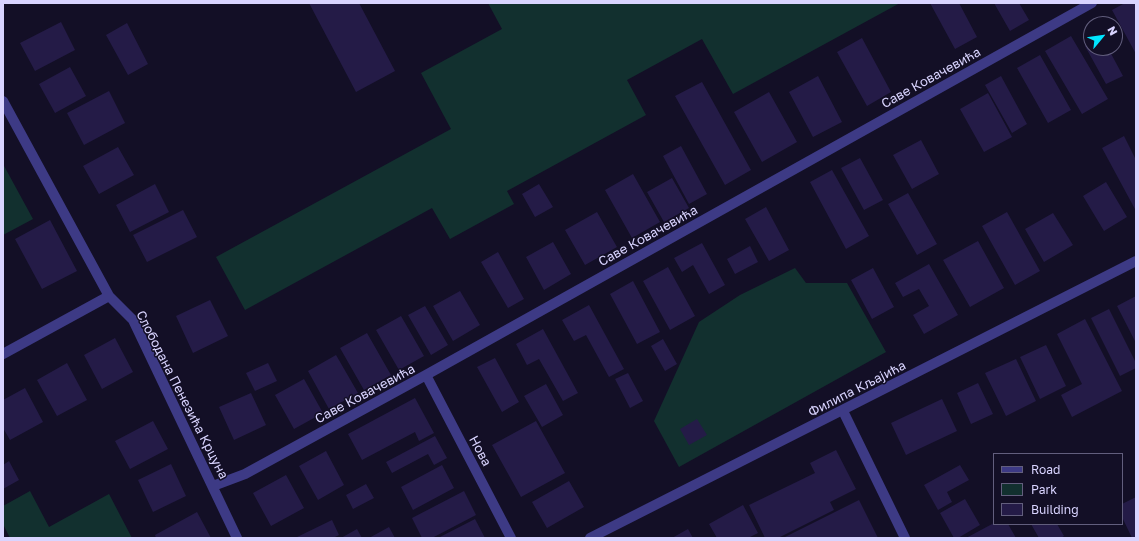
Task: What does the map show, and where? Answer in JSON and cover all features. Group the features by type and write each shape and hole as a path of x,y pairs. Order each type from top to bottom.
{"street":[{"name":"Саве Ковачевића","path":"213,486 245,474 426,375 1092,3"},
{"name":"Слободана Пенезића Крцуна","path":"3,101 109,296 133,320 237,538"},
{"name":"Филипа Кљајића","path":"590,538 843,411 1136,261"},
{"path":"3,354 109,296"},
{"name":"Нова","path":"426,375 511,538"},
{"path":"843,411 906,538"}],"green space":[{"path":"488,3 900,3 733,94 702,39 627,80 646,115 507,191 514,204 450,239 432,208 245,310 216,257 451,129 421,73 502,29"},
{"path":"3,164 33,219 3,235"},
{"path":"795,268 806,283 847,283 886,352 679,467 654,421 699,322 740,295"},
{"path":"30,491 49,527 109,494 132,538 10,538 3,524 3,506"}],"building":[{"path":"309,3 359,3 395,71 356,92"},
{"path":"930,3 959,3 977,37 955,49"},
{"path":"994,3 1019,3 1029,20 1010,31"},
{"path":"1125,3 1136,3 1136,54 1123,30 1123,16 1115,16 1112,10"},
{"path":"61,22 75,50 35,71 20,43"},
{"path":"127,23 148,64 128,75 106,35"},
{"path":"1071,36 1108,99 1082,114 1045,51"},
{"path":"862,38 891,92 867,106 837,52"},
{"path":"1040,55 1071,110 1048,123 1017,68"},
{"path":"1091,56 1112,56 1123,76 1106,84"},
{"path":"70,67 86,96 55,113 39,84"},
{"path":"818,76 842,122 813,137 789,92"},
{"path":"1001,76 1027,124 1012,133 985,85"},
{"path":"702,82 751,170 725,185 675,96"},
{"path":"109,91 125,123 84,145 67,113"},
{"path":"769,92 797,142 762,162 734,112"},
{"path":"988,93 1012,137 984,152 960,109"},
{"path":"1124,136 1136,160 1136,211 1102,148"},
{"path":"921,140 939,174 912,189 893,155"},
{"path":"681,146 707,194 689,204 663,156"},
{"path":"118,147 134,175 99,194 83,166"},
{"path":"860,158 883,200 864,210 841,168"},
{"path":"832,170 869,236 846,249 810,182"},
{"path":"633,174 660,222 632,238 605,190"},
{"path":"672,178 689,208 664,222 647,192"},
{"path":"1106,182 1127,217 1104,231 1083,196"},
{"path":"155,184 169,212 130,232 116,205"},
{"path":"539,184 553,207 535,217 522,194"},
{"path":"908,193 937,244 917,255 888,204"},
{"path":"766,207 789,250 769,261 745,219"},
{"path":"183,210 197,237 147,262 133,235"},
{"path":"597,212 617,247 585,265 565,230"},
{"path":"1007,212 1040,271 1015,285 982,226"},
{"path":"1053,213 1073,245 1044,262 1025,229"},
{"path":"50,220 77,271 42,289 15,239"},
{"path":"978,241 1004,288 970,307 943,260"},
{"path":"553,242 571,274 544,290 526,257"},
{"path":"702,243 725,285 709,294 693,265 682,272 674,258"},
{"path":"750,246 758,262 735,274 727,259"},
{"path":"498,252 524,299 508,308 481,262"},
{"path":"929,264 958,315 924,334 913,315 929,306 919,289 903,297 895,283"},
{"path":"668,267 695,316 670,330 643,281"},
{"path":"873,268 894,307 872,319 851,280"},
{"path":"633,281 660,332 637,344 610,294"},
{"path":"460,291 480,325 453,341 433,306"},
{"path":"1136,296 1136,343 1117,306"},
{"path":"210,300 228,336 193,353 176,316"},
{"path":"589,305 624,369 609,377 586,335 574,341 562,320"},
{"path":"425,306 448,345 431,355 408,315"},
{"path":"1109,309 1136,363 1136,368 1120,376 1091,318"},
{"path":"401,316 424,356 399,370 376,330"},
{"path":"1085,319 1122,391 1072,417 1061,395 1082,384 1057,334"},
{"path":"543,329 578,393 563,401 539,359 527,365 516,344"},
{"path":"367,333 391,375 364,390 340,348"},
{"path":"115,338 133,372 102,389 84,355"},
{"path":"663,339 677,364 665,371 651,346"},
{"path":"1046,345 1066,386 1040,399 1020,357"},
{"path":"336,355 358,393 329,409 308,371"},
{"path":"495,358 519,402 502,412 477,367"},
{"path":"1016,359 1036,401 1006,416 985,373"},
{"path":"67,363 87,400 57,416 37,380"},
{"path":"268,363 277,381 255,391 246,373"},
{"path":"628,373 643,401 630,408 615,379"},
{"path":"304,379 323,413 294,429 275,395"},
{"path":"978,383 993,414 971,424 957,393"},
{"path":"546,384 563,415 542,427 524,396"},
{"path":"25,388 43,422 10,440 3,428 3,400"},
{"path":"251,393 266,425 234,440 219,407"},
{"path":"415,398 434,433 419,441 415,432 362,460 348,434"},
{"path":"942,399 957,431 906,455 891,423"},
{"path":"697,419 707,435 689,445 680,429"},
{"path":"153,421 168,449 130,469 115,441"},
{"path":"536,421 565,473 521,497 492,445"},
{"path":"435,436 447,458 434,465 428,454 392,473 386,462"},
{"path":"836,450 856,489 830,502 834,510 778,538 765,538 749,505 815,473 810,463"},
{"path":"326,451 344,485 318,500 299,466"},
{"path":"9,461 19,480 3,489 3,465"},
{"path":"171,464 186,496 153,512 138,480"},
{"path":"442,465 454,488 413,510 401,487"},
{"path":"960,465 969,480 947,492 952,502 938,510 924,485"},
{"path":"286,475 304,508 271,526 253,493"},
{"path":"569,481 584,507 547,528 532,502"},
{"path":"366,484 374,498 353,509 346,495"},
{"path":"464,491 476,515 432,538 422,538 412,518"},
{"path":"1136,497 1136,538 1132,538 1123,519 1123,504"},
{"path":"965,499 980,525 958,538 954,538 940,513"},
{"path":"859,500 878,538 783,538"},
{"path":"743,505 758,533 748,538 717,538 709,524"},
{"path":"197,512 211,538 156,538 155,535"},
{"path":"475,519 485,538 438,538"},
{"path":"332,520 339,535 333,538 295,538"},
{"path":"993,524 993,525 1009,525 1016,538 966,538"},
{"path":"1032,525 1058,525 1064,536 1061,538 1039,538"},
{"path":"389,527 395,538 369,538"},
{"path":"357,529 362,538 341,538"},
{"path":"688,529 693,538 672,538"}]}
